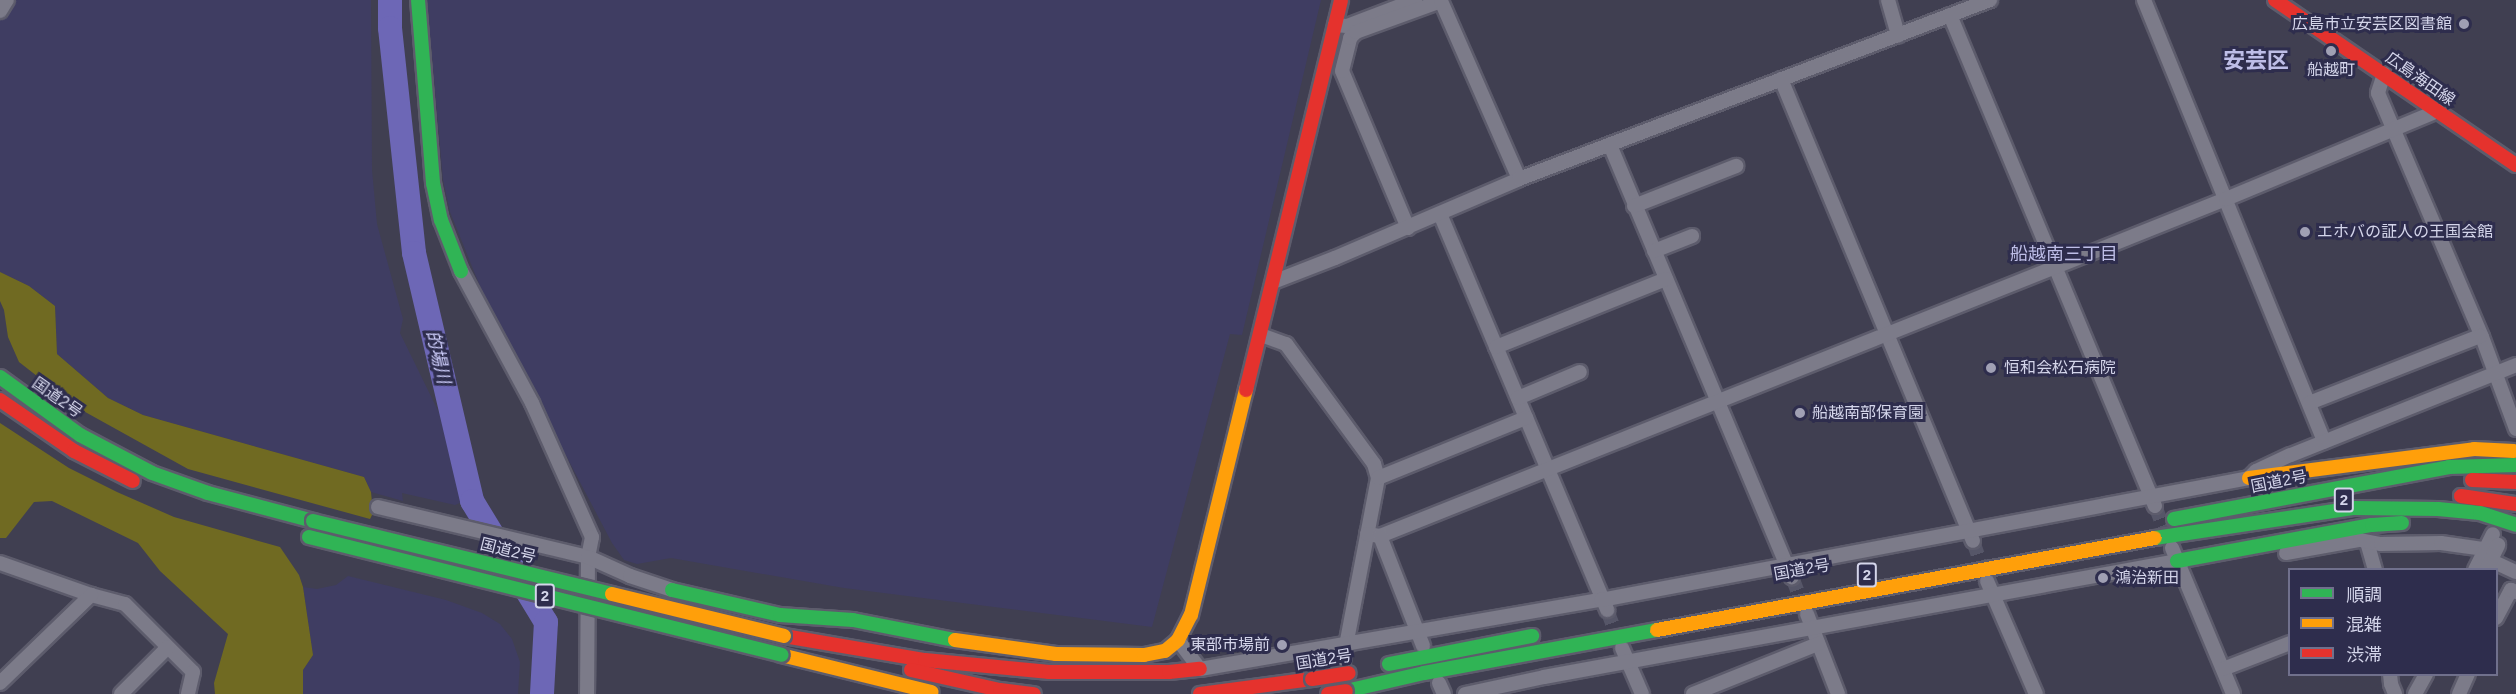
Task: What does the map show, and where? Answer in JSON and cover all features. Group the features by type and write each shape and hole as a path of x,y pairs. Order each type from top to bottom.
{"main road":[{"path":"418,0 433,183 441,220 461,271"},
{"path":"672,590 780,615 853,620 944,638 1056,654 1144,655 1165,651 1178,640 1191,615 1273,282 1344,30 1341,0"},
{"name":"広島海田線","path":"2275,0 2516,165"},
{"path":"0,368 66,421 127,461"},
{"name":"国道2号","path":"0,377 58,421 127,461 208,493 313,521 847,650"},
{"path":"0,400 74,451 150,489"},
{"path":"2249,478 2474,448 2516,452"},
{"name":"国道2号","path":"2159,522 2449,467 2516,465"},
{"name":"2","path":"2386,478 2516,482"},
{"name":"2","path":"2175,548 2296,509 2396,495 2474,497 2516,504"},
{"name":"国道2号","path":"1328,694 1435,671 2175,548 2354,508 2438,509 2480,513 2514,524"},
{"path":"2175,548 2372,525 2450,520 2514,524"},
{"name":"2","path":"304,536 781,655 842,673"},
{"path":"1599,624 1622,620"},
{"name":"国道2号","path":"1200,694 1359,671 1541,635"},
{"path":"847,650 1049,672 1169,672 1200,669"},
{"path":"847,650 941,679 1034,694"},
{"path":"842,673 893,694"},
{"path":"842,673 940,694"}],"street":[{"path":"0,11 7,0"},
{"path":"1344,30 1415,0"},
{"path":"1888,0 1898,36"},
{"path":"1273,282 1408,228 1519,179 1990,0"},
{"path":"2144,0 2324,442"},
{"path":"1344,30 1356,32 1440,1 1519,179"},
{"path":"1950,15 2152,501"},
{"path":"1344,30 1342,70 1408,228"},
{"path":"2384,74 2378,93 2480,336 2516,429"},
{"path":"1781,79 1971,536"},
{"path":"1374,535 1717,402 2226,199 2437,111"},
{"path":"1610,145 1791,585"},
{"path":"1634,206 1736,166"},
{"path":"1440,214 1604,605"},
{"path":"1654,251 1692,236"},
{"path":"461,271 532,404 592,537 588,557 587,694"},
{"path":"1496,346 1666,279"},
{"path":"1261,335 1286,344 1374,464 1378,478 1374,535 1346,643 1342,692"},
{"path":"2308,403 2480,336"},
{"path":"1178,640 1200,669 1308,652 1417,631 1604,605 1784,564 1971,536 2152,501 2249,478 2256,471 2324,442 2516,365"},
{"path":"1518,398 1580,372"},
{"path":"1378,478 1526,418"},
{"path":"378,507 588,557 630,576 672,590"},
{"path":"1374,535 1423,646"},
{"path":"2175,548 2197,568 2360,540 2382,544 2441,543 2483,549"},
{"path":"2476,568 2483,549 2496,540 2490,564"},
{"path":"2367,542 2374,568"},
{"path":"1465,694 1625,655 1812,628 1995,595 2175,548"},
{"path":"2175,548 2233,694"},
{"path":"0,563 91,595 125,604 193,672 188,694"},
{"path":"2498,569 2515,581 2498,614"},
{"path":"1987,581 2036,694"},
{"path":"0,683 91,595"},
{"path":"1807,614 1838,694"},
{"path":"2223,669 2288,643"},
{"path":"1693,694 1818,644"},
{"path":"121,694 168,647"},
{"path":"1625,655 1642,694"},
{"path":"2390,676 2395,694"},
{"path":"2415,694 2425,676"},
{"path":"2459,694 2468,676"}],"shaded area":[{"path":"11,0 371,0 372,170 377,224 403,319 400,333 446,427 470,490 467,500 455,505 402,493 403,501 371,492 364,477 143,415 108,398 57,354 55,306 29,286 0,272 0,14"},
{"path":"427,0 1321,0 1242,335 1230,334 1152,627 844,588 671,558 637,564 624,560 612,543 490,311 450,212 443,180"},
{"path":"0,272 29,286 55,306 57,354 108,398 143,415 364,477 371,492 373,513 370,519 188,469 78,408 19,362 8,337 4,310 0,301"},
{"path":"0,423 69,468 117,492 174,517 280,547 299,575 303,587 313,655 303,670 303,694 215,694 214,683 228,634 160,571 138,543 52,501 34,502 6,538 0,538"},
{"path":"348,576 446,600 482,613 500,624 512,639 520,662 518,694 303,694 303,670 313,655 303,587 317,589 336,585"}],"waterway":[{"name":"的場川","path":"390,0 390,28 414,253 472,501 546,622 542,694"}],"tunnel":[{"path":"2155,506 2169,540"},
{"path":"1973,541 1984,573"},
{"path":"1792,577 1804,609"},
{"path":"1607,610 1619,641"}],"traffic: fast":[{"path":"418,0 433,183 441,220 461,271"},
{"path":"0,377 80,435 152,473 208,493 313,521"},
{"path":"2174,519 2449,467 2516,465"},
{"path":"2155,538 2353,508 2438,509 2480,513 2516,525"},
{"path":"313,521 612,594"},
{"path":"2177,561 2372,525 2402,523"},
{"path":"309,537 781,655"},
{"path":"672,590 780,615 853,620 955,640"},
{"path":"1346,691 1424,673 1657,630"},
{"path":"1389,664 1532,636"}],"traffic: slow":[{"path":"955,640 1056,654 1144,655 1165,651 1178,640 1191,615 1246,390"},
{"path":"2249,478 2474,449 2514,451"},
{"path":"1657,630 2155,538"},
{"path":"612,594 784,636"},
{"path":"781,655 932,692"}],"traffic: jam":[{"path":"1246,390 1341,0"},
{"path":"2275,0 2516,165"},
{"path":"0,400 74,451 133,481"},
{"path":"2472,480 2516,482"},
{"path":"2461,496 2516,504"},
{"path":"784,636 925,660 1049,672 1169,672 1200,669"},
{"path":"911,670 1000,690 1034,694"},
{"path":"1312,679 1349,673"},
{"path":"1200,694 1312,679"},
{"path":"1328,694 1346,691"}],"place":[{"name":"広島市立安芸区図書館","path":"2464,24"},
{"name":"船越町","path":"2331,51"},
{"name":"エホバの証人の王国会館","path":"2305,232"},
{"name":"恒和会松石病院","path":"1991,368"},
{"name":"船越南部保育園","path":"1800,413"},
{"name":"鴻治新田","path":"2103,578"},
{"name":"東部市場前","path":"1282,645"}],"district":[{"name":"安芸区","path":"2256,61"},
{"name":"船越南三丁目","path":"2064,254"}]}
